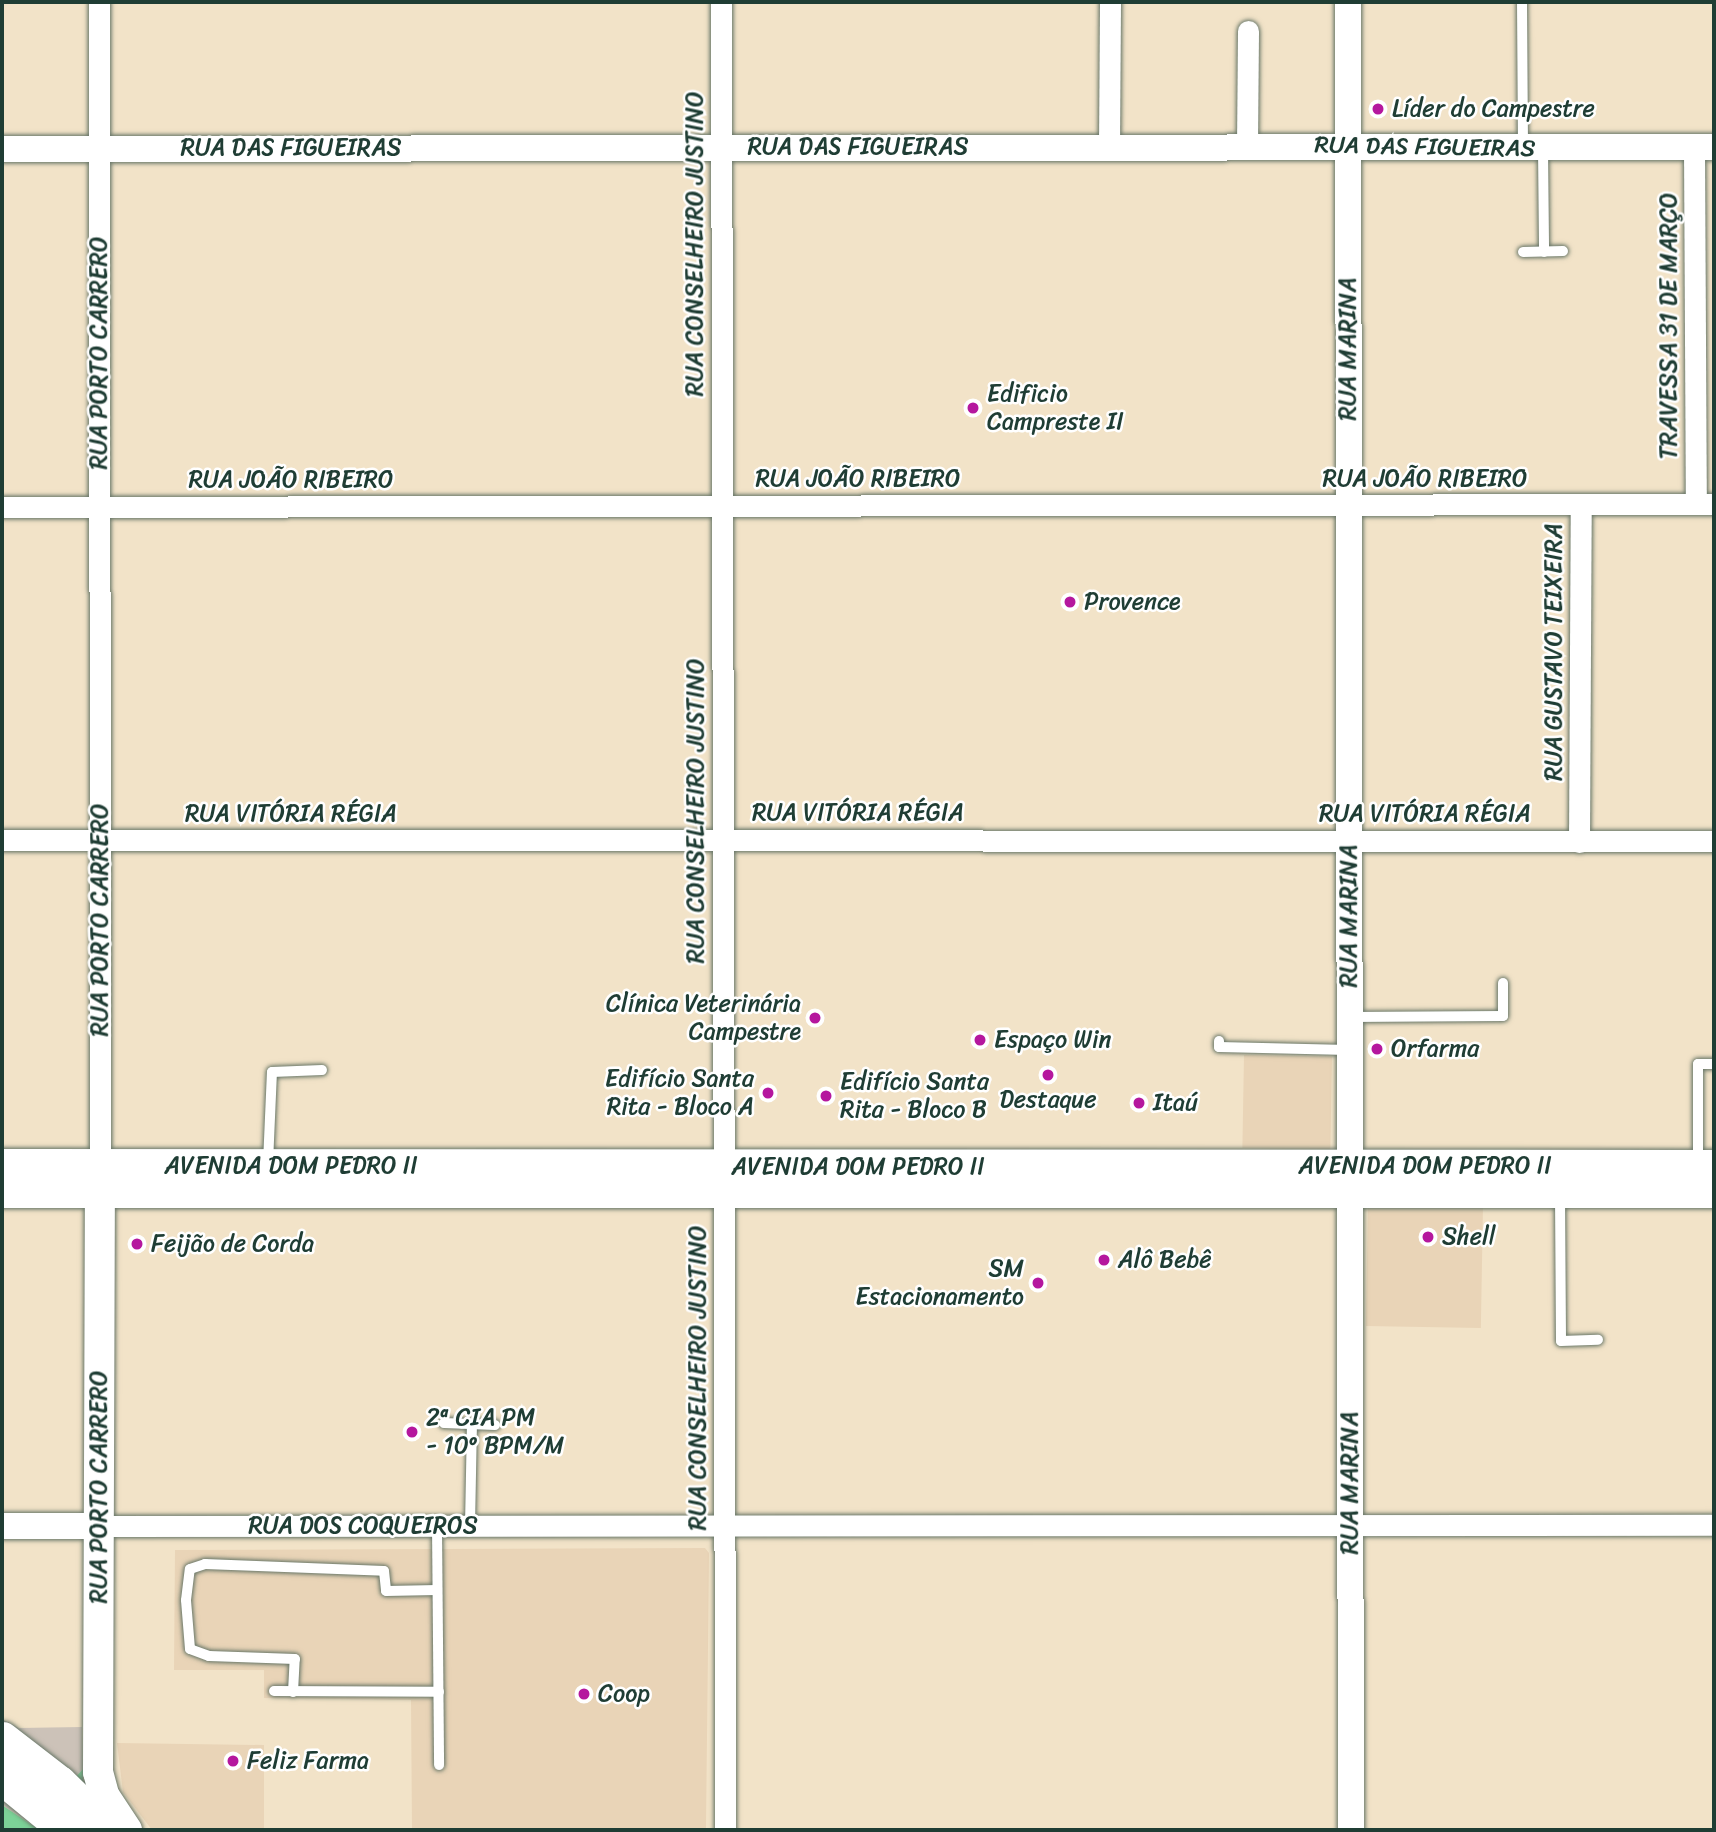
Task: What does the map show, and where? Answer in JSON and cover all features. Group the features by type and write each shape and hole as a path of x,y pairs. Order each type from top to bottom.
{"highway":[{"path":"2,1739 60,1783 107,1830"},
{"path":"2,1777 67,1830"}],"main road":[{"name":"AVENIDA DOM PEDRO II","path":"2,1165 100,1178 723,1180 1709,1174"},
{"name":"AVENIDA DOM PEDRO II","path":"2,1191 100,1178 268,1166 723,1180"},
{"name":"AVENIDA DOM PEDRO II","path":"1350,1177 1560,1190 1709,1174"},
{"name":"RUA PORTO CARRERO","path":"100,1178 99,1772 104,1794 127,1830"}],"street":[{"name":"RUA PORTO CARRERO","path":"99,2 100,1178"},
{"name":"RUA CONSELHEIRO JUSTINO","path":"721,2 725,1830"},
{"path":"1109,147 1110,2"},
{"name":"RUA MARINA","path":"1348,2 1350,1830"},
{"path":"1247,146 1248,31"},
{"name":"RUA DAS FIGUEIRAS","path":"2,149 1704,147"},
{"name":"TRAVESSA 31 DE MARÇO","path":"1704,147 1705,504"},
{"name":"RUA JOÃO RIBEIRO","path":"2,507 1705,504"},
{"name":"RUA GUSTAVO TEIXEIRA","path":"1579,842 1581,505"},
{"name":"RUA VITÓRIA RÉGIA","path":"2,840 1714,841"},
{"name":"RUA DOS COQUEIROS","path":"2,1526 1714,1525"}],"lane":[{"path":"1522,2 1544,252"},
{"path":"1523,252 1563,251"},
{"path":"1349,1017 1503,1016 1503,984"},
{"path":"1219,1041 1219,1047 1349,1049"},
{"path":"1709,1174 1698,1064 1714,1064"},
{"path":"268,1166 272,1072 322,1070"},
{"path":"1560,1190 1561,1341 1598,1340"},
{"path":"444,1423 495,1425"},
{"path":"470,1526 472,1424"},
{"path":"438,1526 439,1765"},
{"path":"293,1692 295,1659 209,1656 190,1649 186,1600 190,1569 205,1564 384,1571 386,1591 437,1590"},
{"path":"274,1691 439,1692"}],"shaded area":[{"path":"1244,1055 1332,1057 1330,1150 1242,1148"},
{"path":"1368,1204 1483,1206 1481,1328 1366,1326"},
{"path":"705,1548 709,1553 706,1830 412,1830 411,1700 264,1698 264,1670 174,1670 175,1550"},
{"path":"2,1719 19,1728 82,1727 83,1769 32,1825 2,1805"},
{"path":"117,1743 264,1745 264,1830 152,1830 123,1792"}],"green space":[{"path":"83,1769 83,1815 74,1830 2,1830 2,1805 32,1825"}],"place":[{"name":"Líder do Campestre","path":"1378,109"},
{"name":"Edificio Campreste II","path":"973,408"},
{"name":"Provence","path":"1070,602"},
{"name":"Clínica Veterinária Campestre","path":"815,1018"},
{"name":"Espaço Win","path":"980,1040"},
{"name":"Orfarma","path":"1377,1049"},
{"name":"Destaque","path":"1048,1075"},
{"name":"Edifício Santa Rita - Bloco A","path":"768,1093"},
{"name":"Edifício Santa Rita - Bloco B","path":"826,1096"},
{"name":"Itaú","path":"1139,1103"},
{"name":"Shell","path":"1428,1237"},
{"name":"Feijão de Corda","path":"137,1244"},
{"name":"Alô Bebê","path":"1104,1260"},
{"name":"SM Estacionamento","path":"1038,1283"},
{"name":"2ª CIA PM - 10º BPM/M","path":"412,1432"},
{"name":"Coop","path":"584,1694"},
{"name":"Feliz Farma","path":"233,1761"}]}
